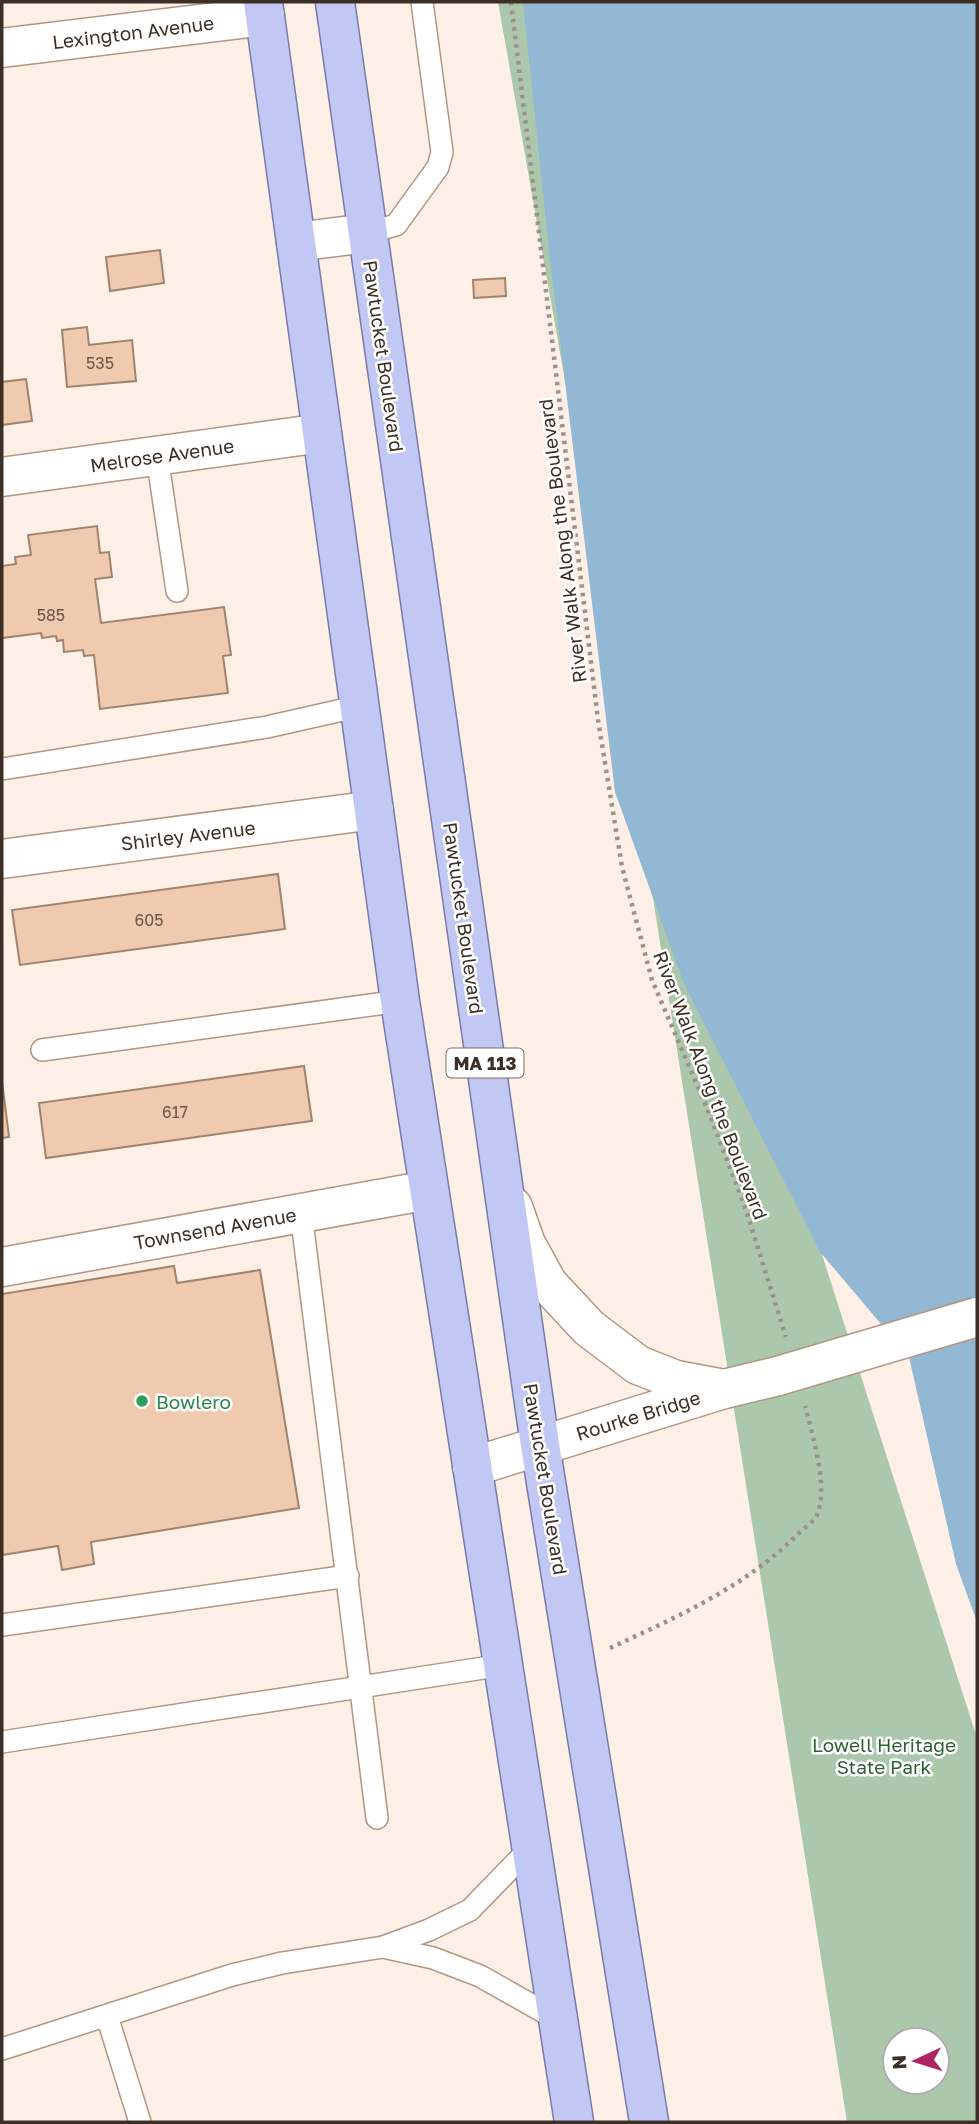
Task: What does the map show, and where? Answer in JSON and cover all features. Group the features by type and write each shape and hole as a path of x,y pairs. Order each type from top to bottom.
{"main road":[{"name":"Pawtucket Boulevard","path":"335,2 540,1445 649,2122"},
{"path":"264,9 400,1001 574,2122"}],"street":[{"name":"Lexington Avenue","path":"2,48 264,9"},
{"path":"296,242 368,233"},
{"name":"Melrose Avenue","path":"2,477 322,433"},
{"name":"Shirley Avenue","path":"2,859 374,810"},
{"name":"Rourke Bridge","path":"495,1133 511,1200 526,1244 548,1284 589,1328 638,1365 676,1380 724,1389"},
{"name":"Townsend Avenue","path":"2,1267 429,1190"},
{"name":"Rourke Bridge","path":"472,1467 724,1389 977,1317"}],"lane":[{"path":"368,233 396,225 438,167 442,152 422,2"},
{"path":"157,456 177,592"},
{"path":"2,769 267,727 360,706"},
{"path":"42,1051 400,1001"},
{"path":"301,1213 377,1818"},
{"path":"2,1625 348,1576"},
{"path":"2,1742 503,1665"},
{"path":"2,2049 233,1975 282,1963 383,1948 470,1910 531,1847"},
{"path":"383,1948 433,1958 480,1976 558,2020"},
{"path":"107,2016 140,2122"}],"path":[{"name":"River Walk Along the Boulevard","path":"511,2 598,720 622,867 652,980 707,1108 745,1207 789,1371 818,1458 820,1497 816,1517 788,1544 731,1586 685,1613 575,1663"}],"green space":[{"name":"Lowell Heritage State Park","path":"498,2 587,2 775,1108 977,1738 977,2122 847,2122 623,709"}],"water":[{"path":"523,2 977,2 977,1622 956,1564 909,1357 820,1252 684,984 615,792 549,250"}],"building":[{"path":"160,250 164,283 110,291 106,257"},
{"path":"505,278 506,296 474,298 473,280"},
{"path":"87,327 89,345 132,340 136,381 67,387 62,330"},
{"path":"26,379 32,421 2,425 2,382"},
{"path":"97,526 100,553 109,552 112,577 95,579 101,623 224,607 231,655 223,656 228,693 100,709 94,655 84,656 83,650 64,652 63,640 57,641 56,636 42,638 41,633 2,638 2,566 16,564 15,557 31,555 28,535"},
{"path":"278,874 285,929 20,965 12,910"},
{"path":"304,1066 312,1121 46,1158 39,1103"},
{"path":"2,1081 9,1137 2,1138"},
{"name":"Bowlero","path":"174,1266 177,1283 260,1270 299,1508 91,1542 94,1564 62,1570 58,1546 2,1555 2,1294"}],"place":[{"name":"Bowlero","path":"142,1401"}]}
